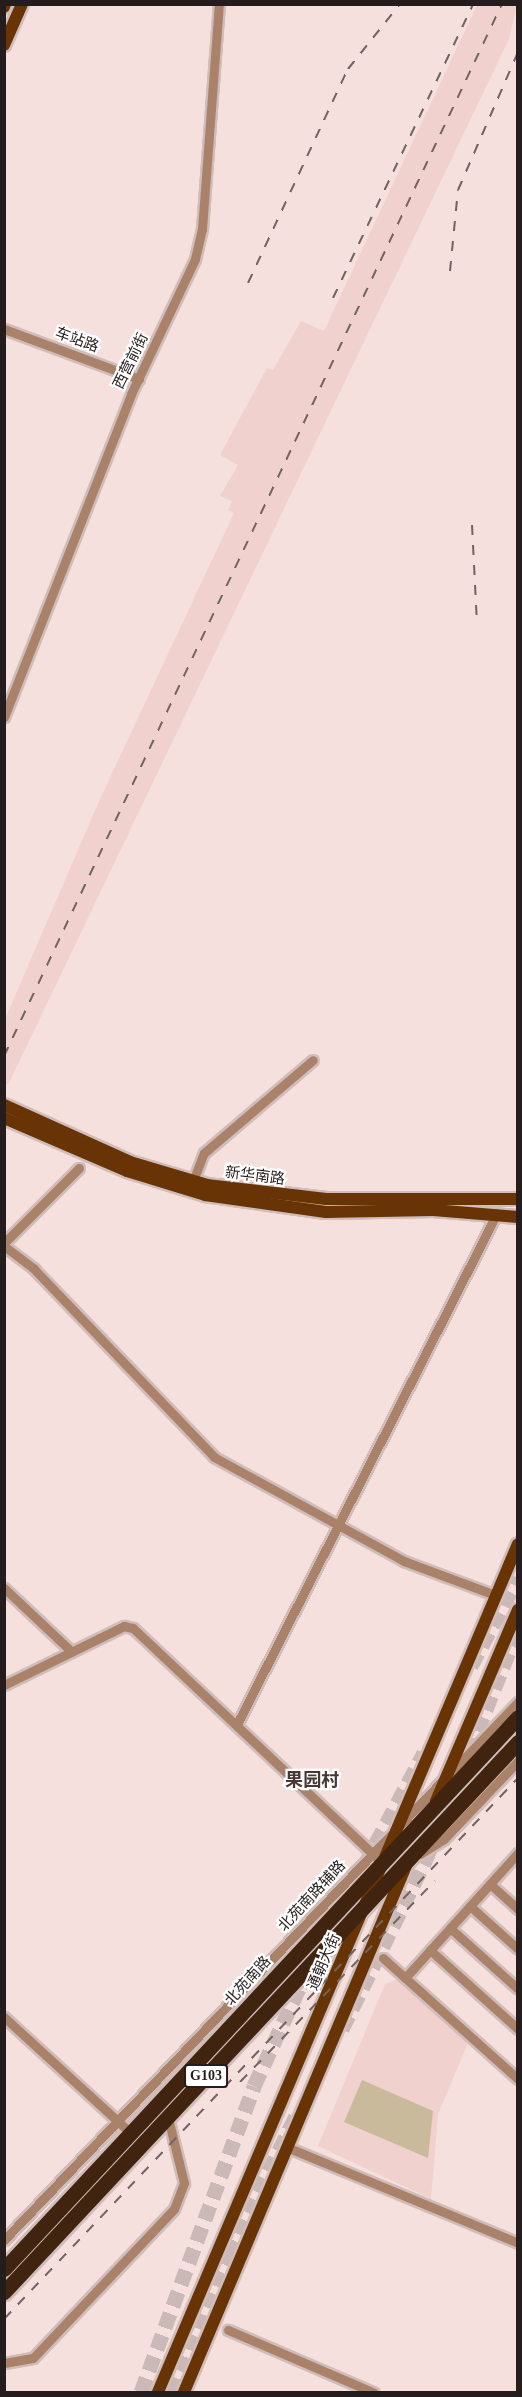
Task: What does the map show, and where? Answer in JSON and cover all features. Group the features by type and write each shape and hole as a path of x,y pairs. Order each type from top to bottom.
{"highway":[{"name":"北苑南路","path":"4,2270 132,2134 377,1858 436,1803 518,1717"},
{"name":"G103","path":"4,2292 518,1742"}],"main road":[{"path":"4,45 22,4"},
{"name":"新华南路","path":"4,1106 130,1162 193,1181 326,1200 518,1199"},
{"name":"新华南路","path":"4,1118 127,1171 205,1195 326,1212 496,1213 517,1217"},
{"name":"通朝大街","path":"158,2392 363,1906 377,1858 394,1832 518,1544"},
{"path":"184,2392 289,2148 407,1862 436,1803 518,1610"}],"street":[{"name":"西营前街","path":"4,717 139,379 183,289 202,229 219,4"},
{"name":"车站路","path":"4,329 139,379"},
{"path":"193,1181 204,1153 313,1060"},
{"path":"79,1168 4,1245 34,1269 214,1457 404,1561 495,1595"},
{"path":"237,1724 496,1213"},
{"path":"4,1588 72,1652"},
{"path":"4,1686 124,1626 133,1628 377,1858"},
{"path":"394,1832 518,1702"},
{"path":"407,1862 444,1839 518,1761"},
{"path":"405,1978 518,1853"},
{"name":"北苑南路辅路","path":"4,2240 377,1858"},
{"path":"510,1862 518,1869"},
{"path":"490,1884 518,1909"},
{"path":"470,1906 518,1949"},
{"path":"450,1928 518,1989"},
{"path":"430,1950 518,2029"},
{"path":"383,1958 518,2079"},
{"path":"4,2017 132,2134"},
{"path":"4,2363 33,2358 174,2209 184,2183 168,2118"},
{"path":"289,2148 518,2243"},
{"path":"228,2330 373,2392"}],"shaded area":[{"path":"477,5 517,5 509,39 8,1085 5,1083 5,1019 100,799 234,513 228,510 232,501 220,496 238,465 220,455 267,368 273,370 301,321 324,331"},
{"path":"399,1979 468,2043 438,2114 431,2199 318,2146 385,1984"},
{"path":"362,2080 433,2111 428,2158 344,2122"}],"tunnel":[{"path":"471,1666 518,1578"},
{"path":"342,2029 426,1859 518,1629"},
{"path":"141,2392 254,2086 300,1986 424,1753"},
{"path":"172,2392 228,2254 297,2114"}],"railway":[{"path":"248,283 348,69 400,4"},
{"path":"333,298 473,4"},
{"path":"4,1056 502,4"},
{"path":"450,271 458,190 518,52"},
{"path":"472,525 477,625"},
{"path":"4,2319 518,1778"},
{"path":"240,2082 435,1881"}],"district":[{"name":"果园村","path":"312,1780"}]}
